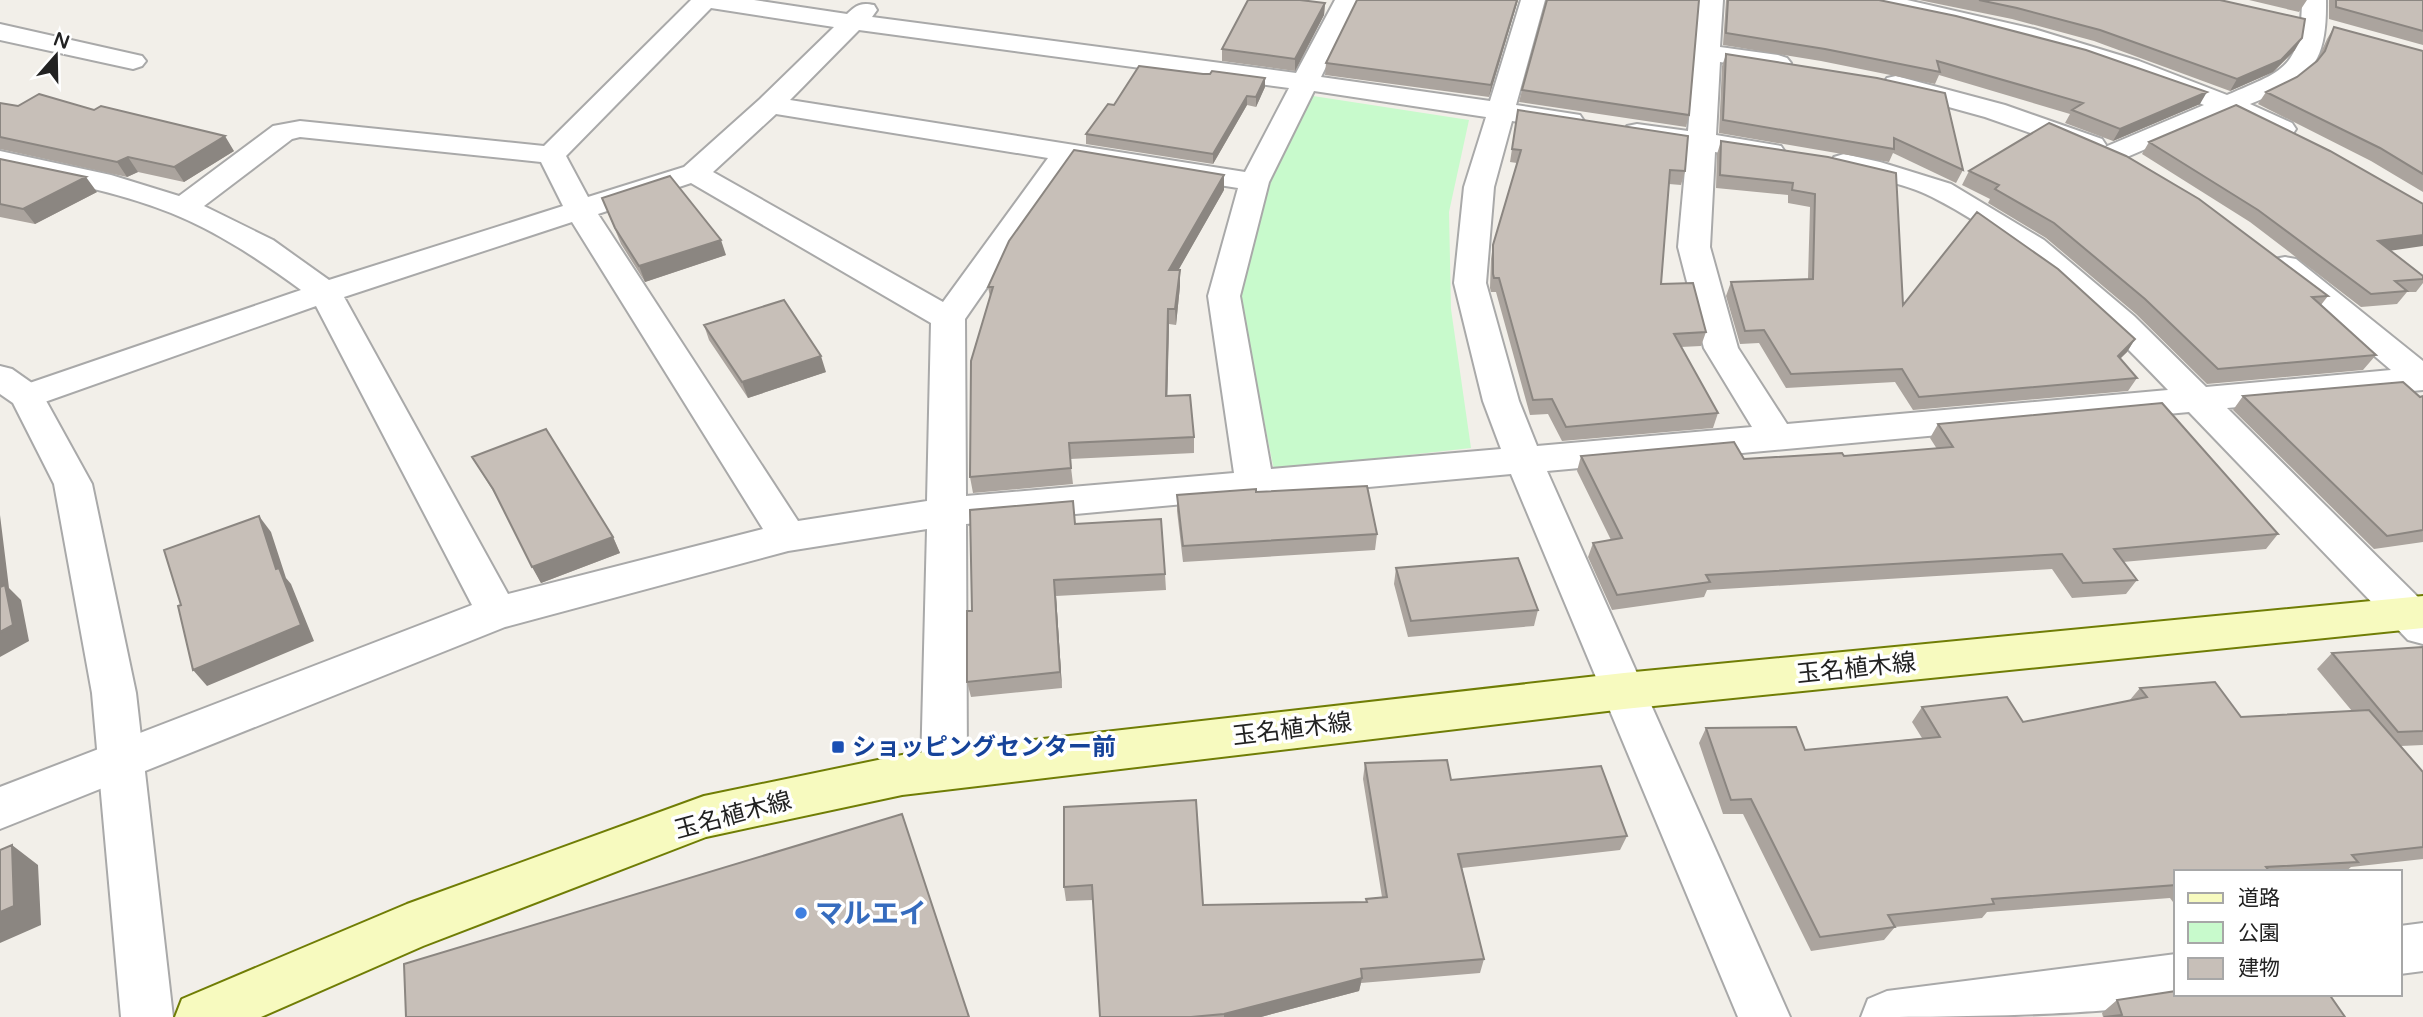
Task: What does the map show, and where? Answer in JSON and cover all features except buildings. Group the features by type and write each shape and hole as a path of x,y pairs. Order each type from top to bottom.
{"main road":[{"name":"玉名植木線","path":"201,1017 407,928 704,817 902,775 1624,691 2418,617"}],"street":[{"path":"147,1017 114,693 72,484 13,386 325,292 694,173 770,105 876,0"},
{"path":"1533,0 1479,187 1470,282 1500,401 1764,1017"},
{"path":"1711,0 1695,247 1721,348 1777,437"},
{"path":"1864,0 1923,9 2066,44 2226,103 2300,138"},
{"path":"551,155 704,1 1502,110 1880,171 1941,190 2033,247 2122,323 2418,617"},
{"path":"1255,485 1224,296 1254,182 1306,82 1336,4"},
{"path":"2113,154 2284,80 2309,53 2322,19 2287,19"},
{"path":"0,32 133,61"},
{"path":"1707,53 1808,68"},
{"path":"1874,79 1957,98 2035,122 2113,154 2148,174"},
{"path":"770,105 1254,182"},
{"path":"183,207 283,132 300,129 551,155"},
{"path":"944,769 948,319 1067,152"},
{"path":"551,155 580,210 788,537"},
{"path":"0,160 101,181 183,207 262,247 325,292 497,613"},
{"path":"694,173 948,319"},
{"path":"2267,253 2423,379"},
{"path":"0,808 121,758 497,613 788,537 945,512 2423,379"},
{"path":"2402,950 2423,947"},
{"path":"1887,1017 2174,979"}],"green space":[{"path":"1313,96 1469,120 1449,212 1451,309 1471,448 1274,470 1237,289 1257,201"}],"place":[{"name":"ショッピングセンター前","path":"838,747"},
{"name":"マルエイ","path":"801,913"}]}
